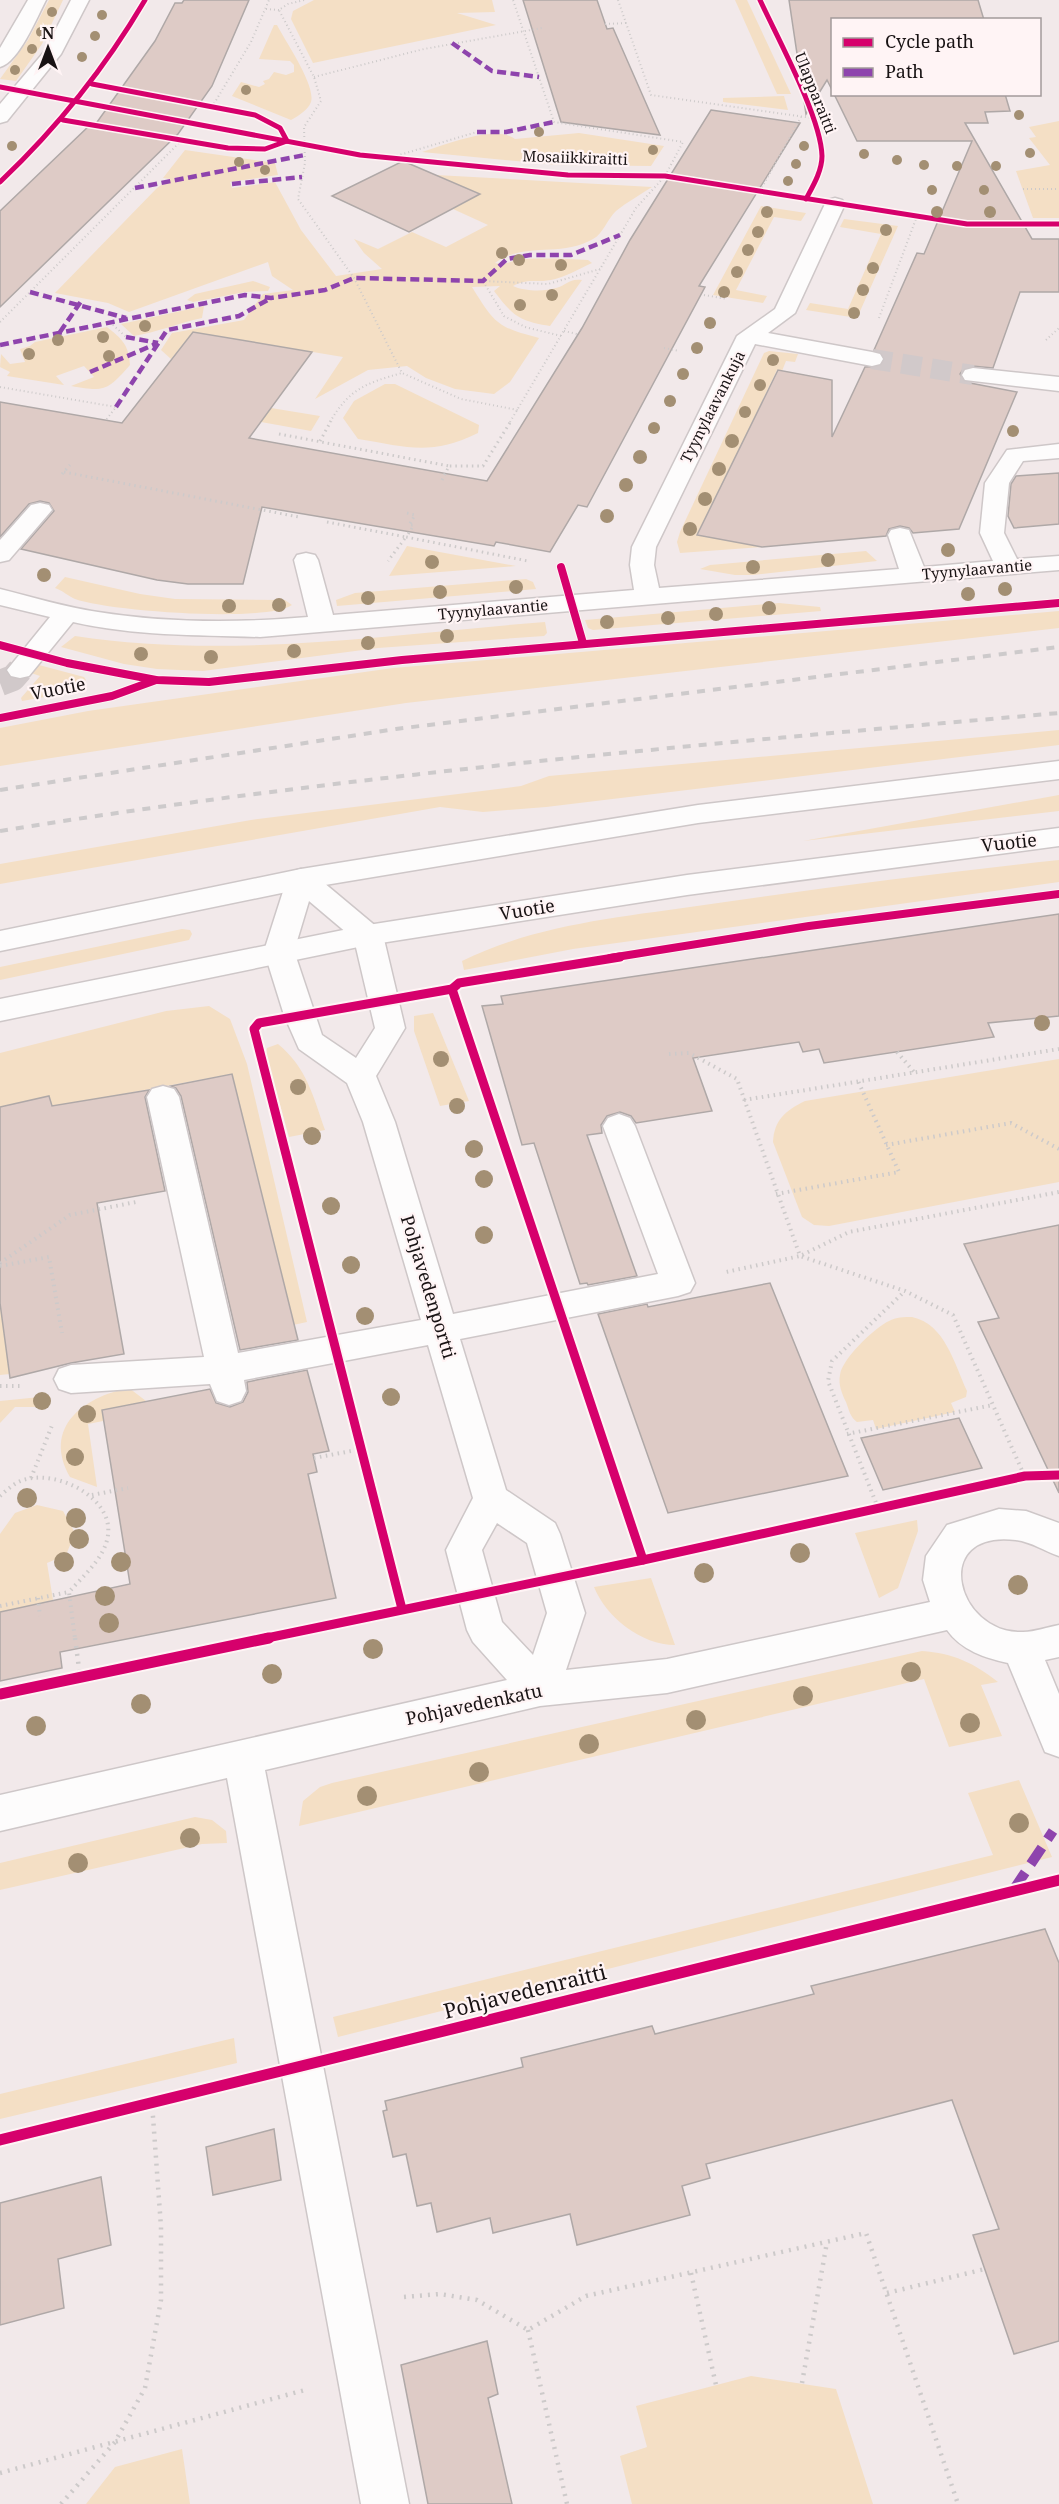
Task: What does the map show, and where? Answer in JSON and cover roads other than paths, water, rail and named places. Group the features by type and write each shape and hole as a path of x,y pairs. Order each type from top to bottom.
{"street":[{"path":"0,61 16,40 37,0"},
{"path":"0,117 52,54 80,0"},
{"name":"Tyynylaavankuja","path":"648,596 642,565 644,547 748,336 787,309 835,204"},
{"path":"748,336 872,359"},
{"path":"973,375 1059,384"},
{"path":"1008,567 992,533 997,483 1015,455 1059,451"},
{"path":"0,555 40,510"},
{"path":"900,535 914,575"},
{"path":"306,561 322,624"},
{"name":"Tyynylaavantie","path":"0,597 66,614 152,626 207,629 322,624 1059,563"},
{"path":"20,670 66,614"},
{"path":"0,941 301,879 698,814 1059,770"},
{"name":"Vuotie","path":"0,1010 279,951 368,935 687,885 1059,837"},
{"path":"301,879 368,935 390,1028 360,1076 310,1041 279,951 301,879"},
{"name":"Pohjavedenportti","path":"360,1076 379,1122 491,1499"},
{"path":"163,1097 228,1380"},
{"path":"70,1379 228,1380 441,1329 678,1283 619,1126"},
{"path":"491,1499 542,1534 566,1613 540,1689 486,1630 464,1550 491,1499"},
{"path":"1055,1532 1005,1523 985,1526 967,1533 953,1545 944,1560 941,1578 943,1596 952,1613 975,1635 1005,1648 1022,1650 1046,1647 1059,1641"},
{"name":"Pohjavedenkatu","path":"0,1814 540,1689 667,1676 952,1613"},
{"path":"1022,1650 1059,1740"},
{"path":"243,1758 385,2504"}],"tunnel":[{"path":"872,359 973,375"},
{"path":"0,683 13,678 20,670"}],"railway":[{"path":"0,790 396,729 1059,647"},
{"path":"0,831 264,793 528,762 1059,713"}]}
